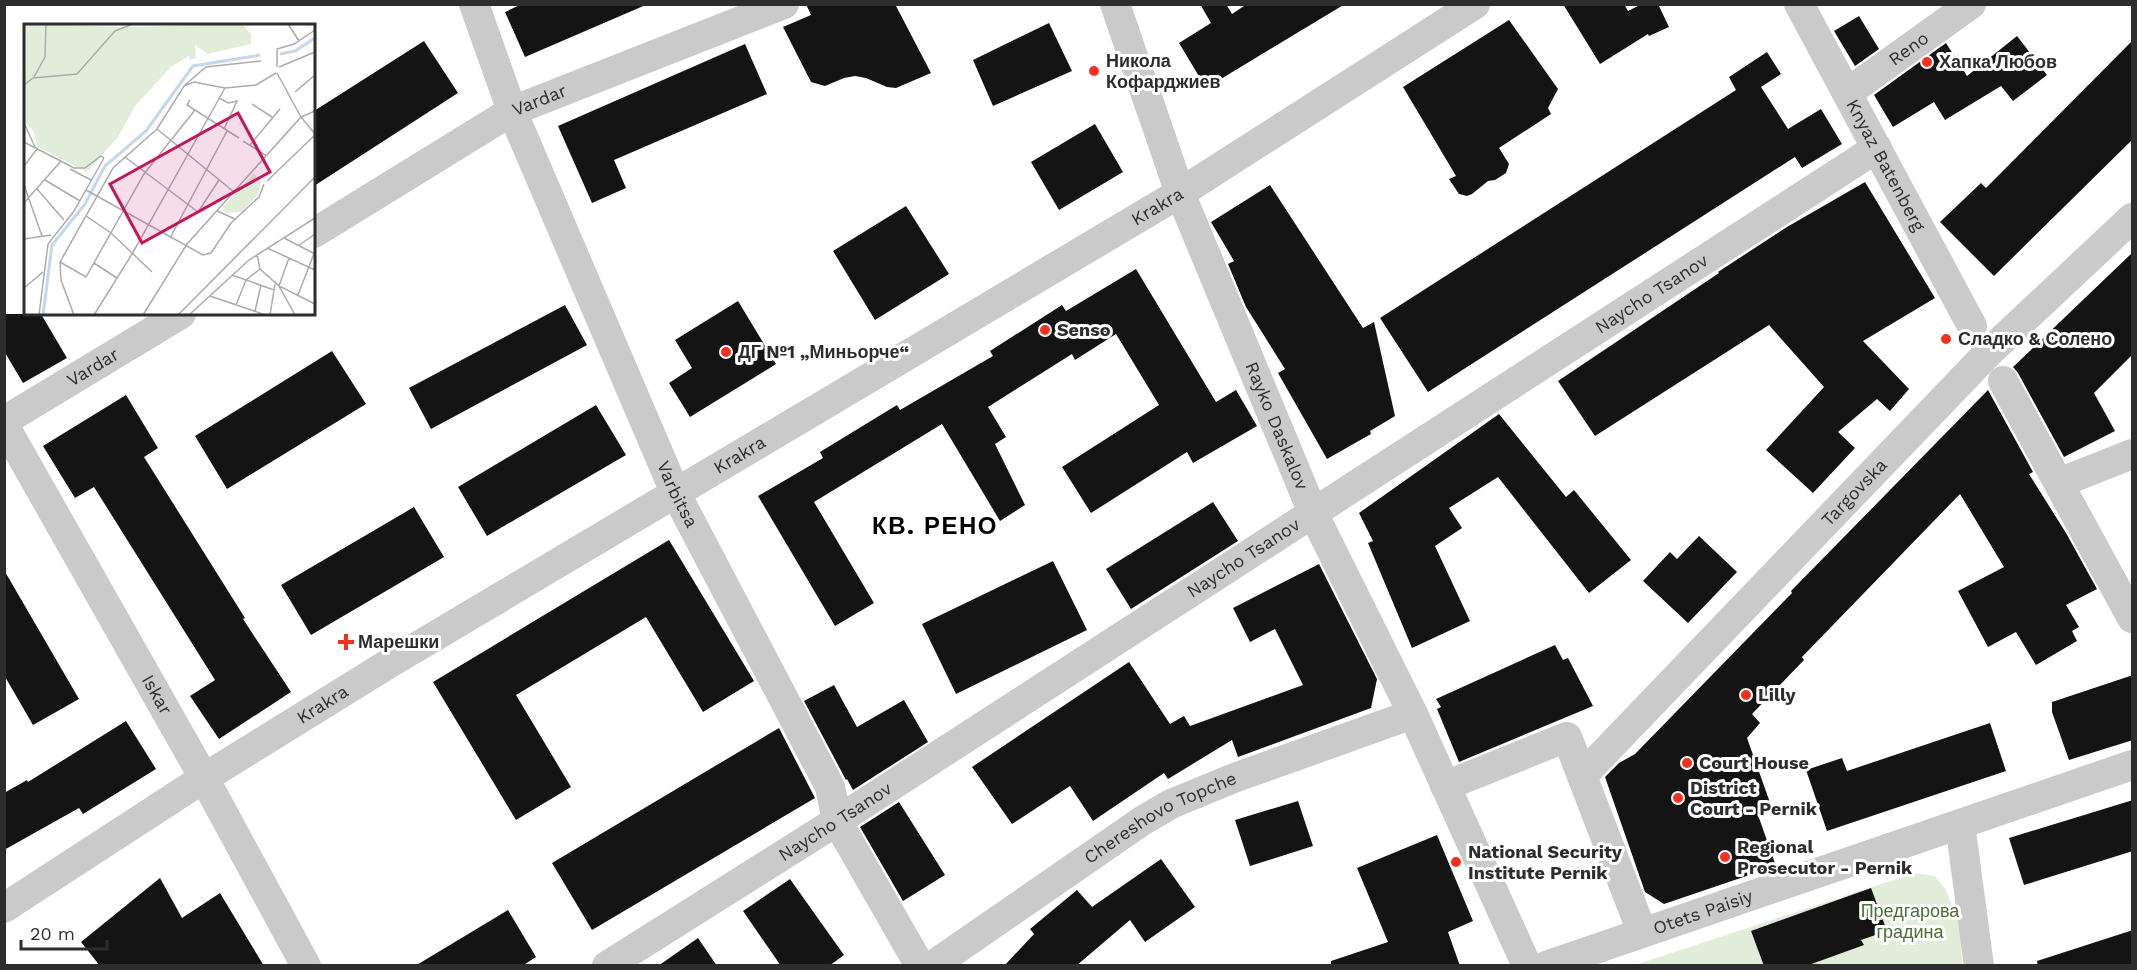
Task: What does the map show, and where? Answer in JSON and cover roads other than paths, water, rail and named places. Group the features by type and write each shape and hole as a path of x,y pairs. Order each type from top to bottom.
{"street":[{"name":"Varbitsa","path":"474,4 512,111 675,492 830,787 837,821 920,966"},
{"name":"Vardar","path":"315,231 512,111 784,4"},
{"name":"Rayko Daskalov","path":"1115,4 1180,193 1312,513 1413,714 1527,966"},
{"name":"Krakra","path":"4,908 204,778 388,664 1180,193 1475,4"},
{"name":"Knyaz Batenberg","path":"1799,4 1972,326"},
{"name":"Reno","path":"1847,93 1971,4"},
{"name":"Naycho Tsanov","path":"607,966 837,821 1876,148"},
{"name":"Targovska","path":"1582,776 1988,353 2133,218"},
{"name":"Vardar","path":"4,423 179,315"},
{"path":"2003,381 2133,618"},
{"name":"Iskar","path":"4,423 204,778 306,966"},
{"path":"2059,483 2133,454"},
{"name":"Chereshovo Topche","path":"932,966 1142,821 1171,804 1234,778 1413,714"},
{"path":"1445,786 1567,737 1642,932"},
{"name":"Otets Paisiy","path":"1546,966 2133,765"},
{"path":"1960,824 1979,966"}],"place":[{"name":"Хапка Любов","path":"1927,62"},
{"name":"Никола Кофарджиев","path":"1094,71"},
{"name":"Senso","path":"1045,330"},
{"name":"Сладко & Солено","path":"1946,339"},
{"name":"ДГ №1 „Миньорче“","path":"726,352"},
{"name":"Марешки","path":"346,642"},
{"name":"Lilly","path":"1746,695"},
{"name":"Court House","path":"1687,763"},
{"name":"District Court - Pernik","path":"1678,798"},
{"name":"Regional Prosecutor - Pernik","path":"1725,857"},
{"name":"National Security Institute Pernik","path":"1456,862"}],"district":[{"name":"КВ. РЕНО","path":"935,526"}],"park label":[{"name":"Предгарова градина","path":"1910,921"}]}
